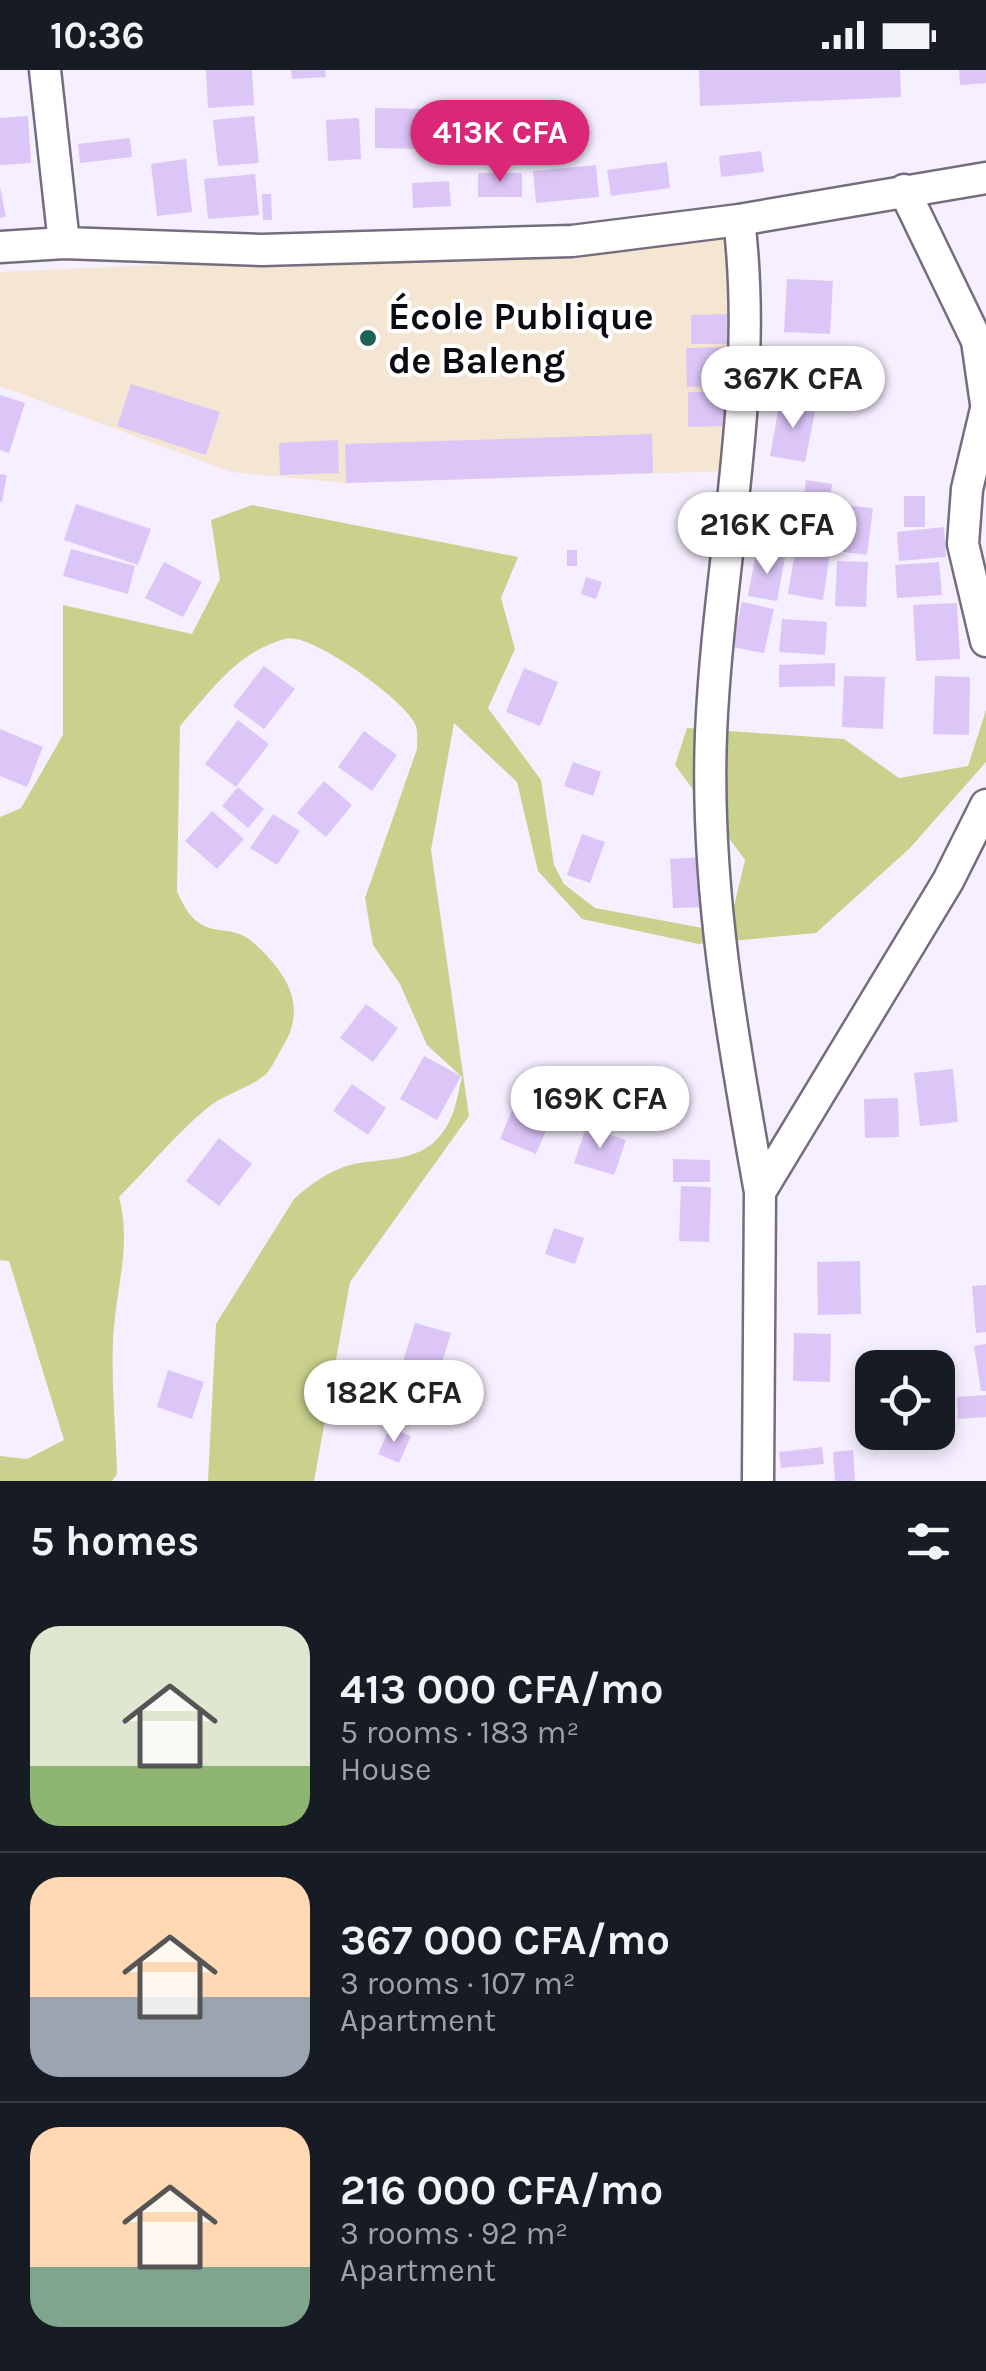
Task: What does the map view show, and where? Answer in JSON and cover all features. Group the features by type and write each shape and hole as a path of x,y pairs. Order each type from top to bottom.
{"street":[{"path":"45,70 64,244"},
{"path":"0,247 64,244 262,250 572,241 739,220 986,178"},
{"path":"904,190 977,340 986,407 967,488 963,544 986,641"},
{"path":"739,220 744,291 740,451 721,584 711,734 710,839 733,1041 760,1192 758,1481"},
{"path":"760,1192 948,881 986,805"}],"shaded area":[{"name":"École Publique de Baleng","path":"735,239 730,471 346,483 231,472 0,386 0,272"}],"green space":[{"path":"252,505 518,557 501,598 515,649 488,708 541,780 554,865 564,884 595,908 708,929 730,923 745,860 675,765 687,728 844,739 899,778 968,766 986,710 986,762 910,848 816,933 699,944 582,919 538,871 517,782 454,723 431,850 469,1116 350,1282 314,1481 208,1481 216,1324 294,1199 338,1169 408,1156 431,1145 451,1117 462,1077 427,1045 400,984 373,945 365,898 417,749 416,726 377,685 335,656 297,639 268,645 239,663 180,726 177,891 195,920 244,936 276,966 293,1004 290,1032 266,1074 206,1109 119,1197 124,1246 114,1327 117,1474 112,1481 0,1481 0,1456 27,1459 64,1440 9,1261 0,1260 0,817 21,808 63,735 63,605 192,634 220,579 211,520"}],"building":[{"path":"206,70 252,70 254,105 208,108"},
{"path":"291,70 325,70 326,77 292,79"},
{"path":"699,70 900,70 901,97 700,106"},
{"path":"959,70 986,70 986,83 960,85"},
{"path":"551,105 554,155 464,161 461,111"},
{"path":"375,108 425,109 424,149 375,148"},
{"path":"28,116 31,163 0,165 0,118"},
{"path":"254,116 259,163 218,166 213,120"},
{"path":"359,118 361,159 328,161 326,120"},
{"path":"130,138 132,157 80,163 78,144"},
{"path":"761,151 764,172 721,177 719,156"},
{"path":"186,159 192,212 157,216 151,164"},
{"path":"667,162 670,188 611,196 607,170"},
{"path":"596,165 599,197 536,203 533,171"},
{"path":"478,173 522,173 522,197 478,197"},
{"path":"255,174 259,215 208,219 204,179"},
{"path":"449,181 451,206 413,208 412,183"},
{"path":"0,187 6,217 0,218"},
{"path":"262,194 271,194 272,220 263,220"},
{"path":"787,279 833,281 830,334 784,332"},
{"path":"730,314 731,344 691,344 691,315"},
{"path":"728,347 728,386 687,387 686,348"},
{"path":"131,384 220,412 206,455 117,426"},
{"path":"688,392 725,392 725,426 688,427"},
{"path":"0,395 25,403 9,453 0,450"},
{"path":"780,400 816,407 805,462 770,456"},
{"path":"652,434 653,473 346,483 345,444"},
{"path":"338,440 339,473 280,475 279,443"},
{"path":"0,474 7,475 2,502 0,502"},
{"path":"806,480 832,484 828,518 802,514"},
{"path":"767,495 795,500 786,550 758,545"},
{"path":"904,496 925,496 925,527 904,527"},
{"path":"76,504 151,529 138,565 64,540"},
{"path":"842,505 873,508 867,555 836,551"},
{"path":"800,520 834,526 823,600 788,594"},
{"path":"944,527 946,557 899,561 897,532"},
{"path":"71,549 135,566 128,594 63,576"},
{"path":"567,550 577,550 577,566 567,566"},
{"path":"756,553 785,558 777,601 748,596"},
{"path":"837,561 868,562 866,607 835,606"},
{"path":"164,562 202,582 183,617 145,598"},
{"path":"939,562 942,595 897,598 895,565"},
{"path":"586,577 602,582 596,599 581,594"},
{"path":"742,602 774,609 764,653 732,647"},
{"path":"957,603 960,659 916,661 913,605"},
{"path":"782,619 827,622 825,655 779,652"},
{"path":"835,663 835,686 779,687 779,665"},
{"path":"264,666 295,689 264,729 233,706"},
{"path":"524,668 558,682 540,726 506,712"},
{"path":"844,676 885,677 883,729 842,727"},
{"path":"935,676 970,677 969,735 933,734"},
{"path":"238,720 269,744 236,787 205,764"},
{"path":"0,729 43,747 27,787 0,776"},
{"path":"364,731 397,755 372,791 338,767"},
{"path":"573,762 601,772 593,796 564,786"},
{"path":"324,781 352,805 326,837 297,813"},
{"path":"238,787 264,809 248,828 222,806"},
{"path":"212,811 244,839 217,869 185,841"},
{"path":"273,814 300,831 277,865 250,848"},
{"path":"582,834 605,842 590,883 567,875"},
{"path":"703,857 706,907 673,908 670,859"},
{"path":"366,1004 398,1028 373,1062 340,1038"},
{"path":"424,1056 461,1076 437,1120 400,1099"},
{"path":"953,1069 958,1122 920,1126 914,1073"},
{"path":"352,1084 386,1108 368,1135 333,1111"},
{"path":"520,1091 557,1105 536,1154 500,1139"},
{"path":"898,1098 899,1137 865,1138 864,1099"},
{"path":"586,1127 626,1140 614,1175 574,1163"},
{"path":"219,1138 252,1164 219,1206 186,1181"},
{"path":"673,1159 710,1160 710,1182 673,1182"},
{"path":"681,1186 711,1187 709,1242 679,1241"},
{"path":"554,1228 584,1238 575,1264 545,1254"},
{"path":"860,1261 861,1314 818,1315 817,1262"},
{"path":"986,1285 986,1332 976,1333 972,1286"},
{"path":"415,1323 451,1333 436,1382 400,1371"},
{"path":"794,1333 831,1334 830,1382 793,1381"},
{"path":"986,1344 986,1391 981,1391 974,1346"},
{"path":"168,1370 204,1382 192,1419 157,1407"},
{"path":"986,1395 986,1417 958,1419 957,1397"},
{"path":"390,1427 411,1436 399,1463 378,1454"},
{"path":"822,1447 824,1464 781,1468 779,1452"},
{"path":"853,1450 855,1481 835,1481 833,1452"}],"place":[{"name":"École Publique de Baleng","path":"368,338"}]}
